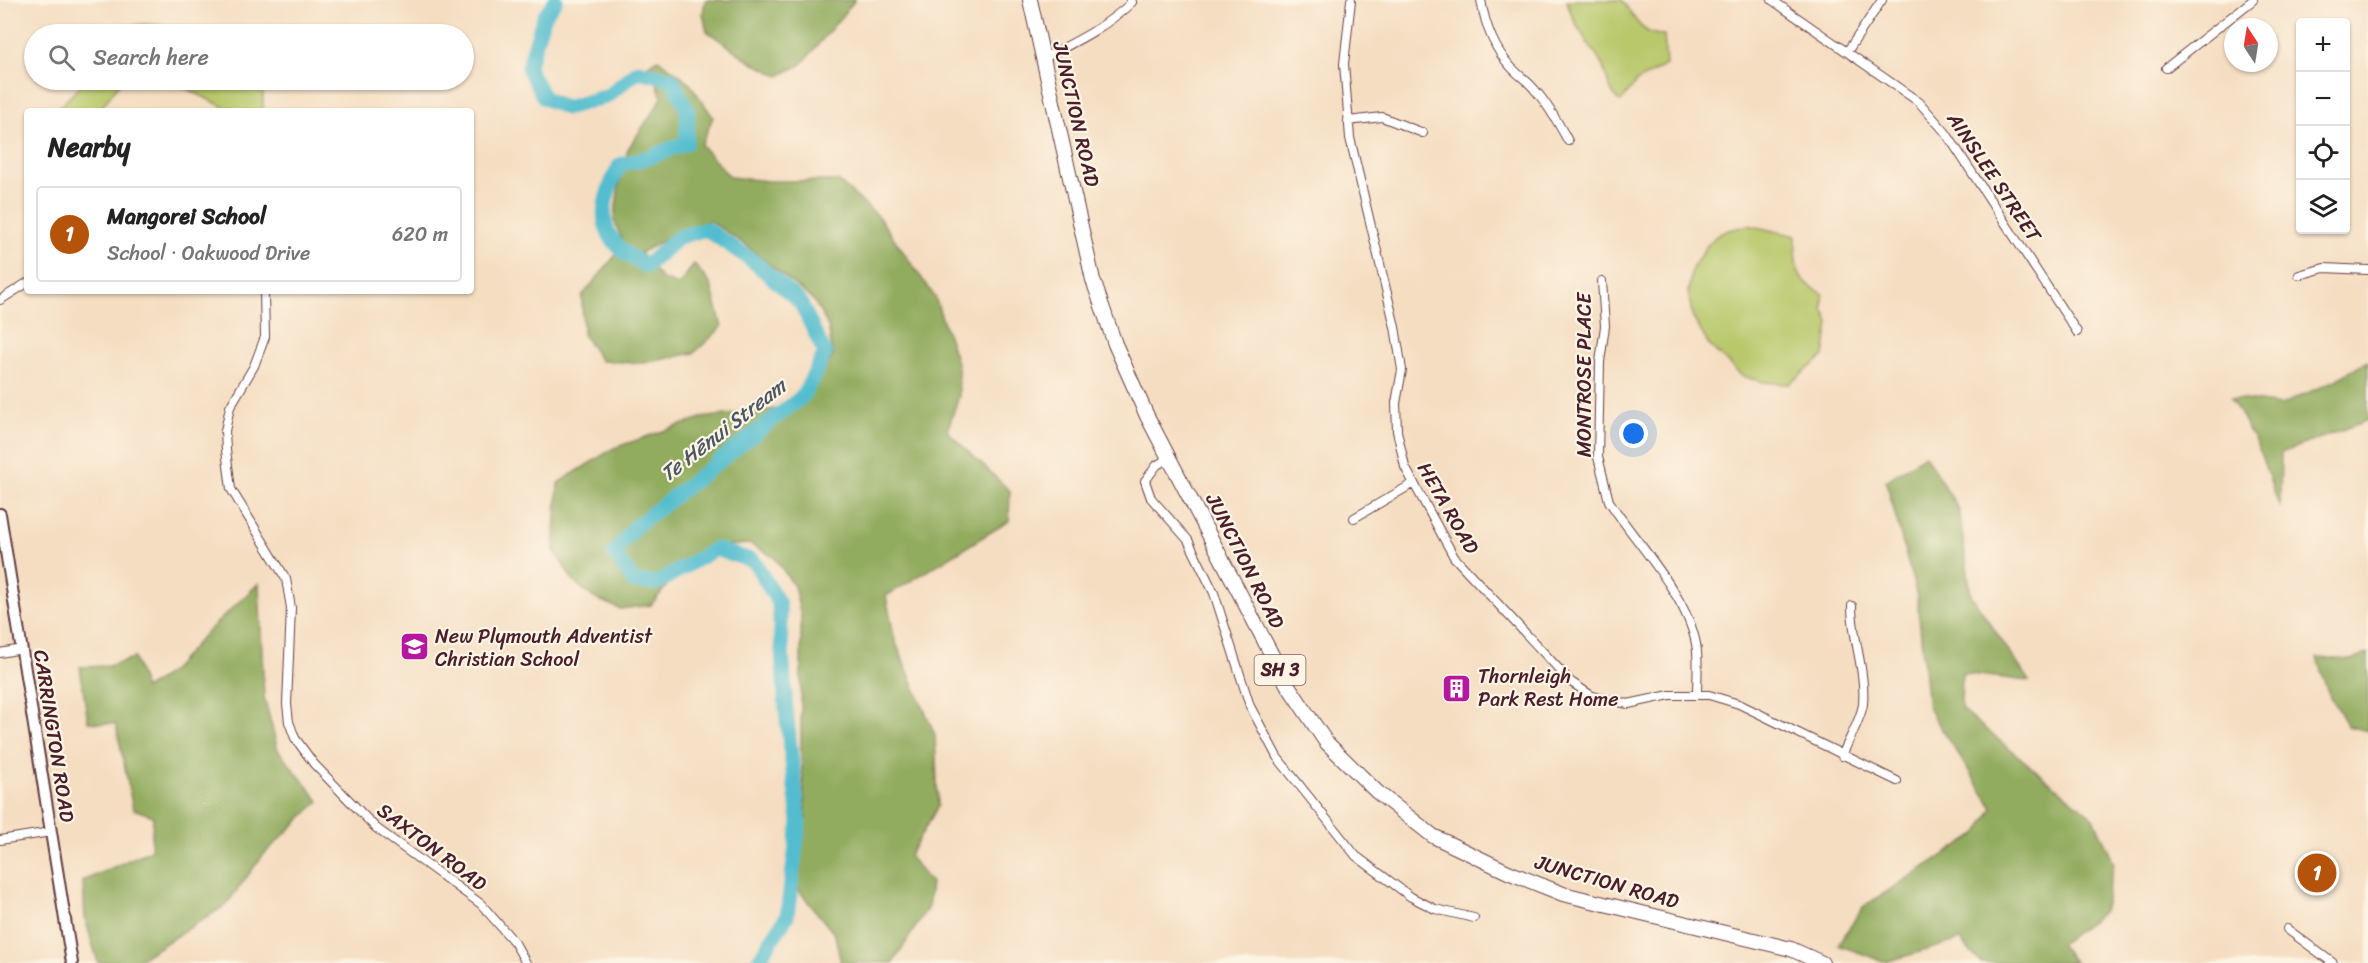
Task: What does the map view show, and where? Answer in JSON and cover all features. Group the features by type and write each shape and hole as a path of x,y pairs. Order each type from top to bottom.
{"highway":[{"name":"JUNCTION ROAD","path":"1030,0 1093,280 1114,344 1287,684 1326,741 1377,792 1433,836 1508,872 1563,894 1791,950 1821,963"}],"street":[{"name":"HETA ROAD","path":"1351,0 1344,64 1348,120 1350,138 1395,327 1402,370 1396,403 1397,431 1405,467 1454,557 1571,682 1592,696 1628,704 1670,695 1708,695 1739,704 1897,781"},
{"path":"1481,0 1488,29 1497,47 1511,67 1534,88 1555,115 1568,141"},
{"name":"AINSLEE STREET","path":"1772,0 1918,102 1938,122 2077,332"},
{"path":"1847,52 1882,0"},
{"path":"2166,68 2253,0"},
{"path":"1044,58 1092,33 1132,1"},
{"path":"1348,120 1382,117 1422,133"},
{"path":"2299,275 2324,268 2368,270"},
{"name":"MONTROSE PLACE","path":"1602,282 1605,326 1600,362 1598,457 1604,484 1610,501 1677,598 1685,616 1696,644 1697,695"},
{"path":"0,300 24,285"},
{"name":"SAXTON ROAD","path":"264,294 267,326 265,337 254,366 230,407 225,431 226,450 229,478 236,498 286,579 291,608 287,704 289,722 296,738 314,764 376,828 481,903 515,943 526,963"},
{"path":"1170,458 1157,465 1145,481 1151,498 1188,540 1214,593 1250,706 1277,757 1356,856 1411,897 1435,909 1474,918"},
{"path":"1354,518 1414,483"},
{"name":"CARRINGTON ROAD","path":"0,514 72,963"},
{"path":"1842,756 1863,705 1860,665 1852,628 1852,606"},
{"path":"0,653 22,649"},
{"path":"0,840 51,832"},
{"path":"2287,929 2333,963"}],"green space":[{"path":"705,0 855,0 802,64 779,76 751,62 707,31 703,14"},
{"path":"1567,0 1622,0 1634,19 1644,29 1664,35 1666,65 1636,82 1621,102 1610,88 1603,67 1577,25"},
{"path":"658,59 688,81 713,117 701,145 730,177 768,181 838,181 878,216 935,297 958,366 959,396 947,431 1010,491 1009,521 886,596 895,641 935,735 938,806 909,856 931,883 928,907 893,963 841,963 835,935 797,888 806,817 801,756 801,616 794,586 774,557 750,544 720,546 683,566 651,605 620,609 594,598 574,582 554,550 558,483 614,448 701,418 785,408 815,382 833,356 828,326 814,301 747,246 710,221 683,230 640,253 662,279 679,285 694,264 711,285 722,327 694,353 644,363 601,361 583,334 582,296 624,245 614,220 619,185 628,149 662,98 656,80 631,76"},
{"path":"76,90 115,90 101,108 59,108"},
{"path":"189,90 263,90 263,108 226,108"},
{"path":"1748,225 1796,236 1798,271 1806,283 1823,294 1823,309 1829,322 1824,356 1789,384 1763,382 1742,376 1709,345 1693,318 1688,292 1692,269 1705,248 1719,233"},
{"path":"2368,361 2368,420 2281,453 2280,508 2258,447 2231,398 2281,405 2336,380"},
{"path":"1925,455 1959,510 1971,595 2029,681 1962,673 1961,709 2094,818 2114,863 2103,912 2060,944 2075,963 1981,963 1960,940 1886,962 1838,945 1863,907 1978,833 1993,808 1928,708 1917,596 1886,481"},
{"path":"259,583 264,697 278,750 319,801 263,855 226,905 134,963 98,963 85,918 83,881 151,850 153,816 133,809 116,724 88,722 80,667 108,666 134,658 145,689 171,672 203,636"},
{"path":"2368,653 2368,731 2348,726 2327,690 2317,658 2353,660"}],"waterway":[{"name":"Te Hēnui Stream","path":"556,0 544,16 528,68 544,98 566,108 607,96 638,71 672,79 688,112 686,143 650,157 620,165 612,182 604,211 605,223 618,246 646,266 679,237 706,229 754,262 800,302 825,353 803,396 636,526 614,553 634,582 657,583 715,549 754,561 779,604 786,711 799,822 787,916 757,963"}],"place":[{"name":"New Plymouth Adventist Christian School","path":"414,647"},
{"name":"Thornleigh Park Rest Home","path":"1457,688"},
{"name":"Mangorei School","path":"2317,873"}]}
